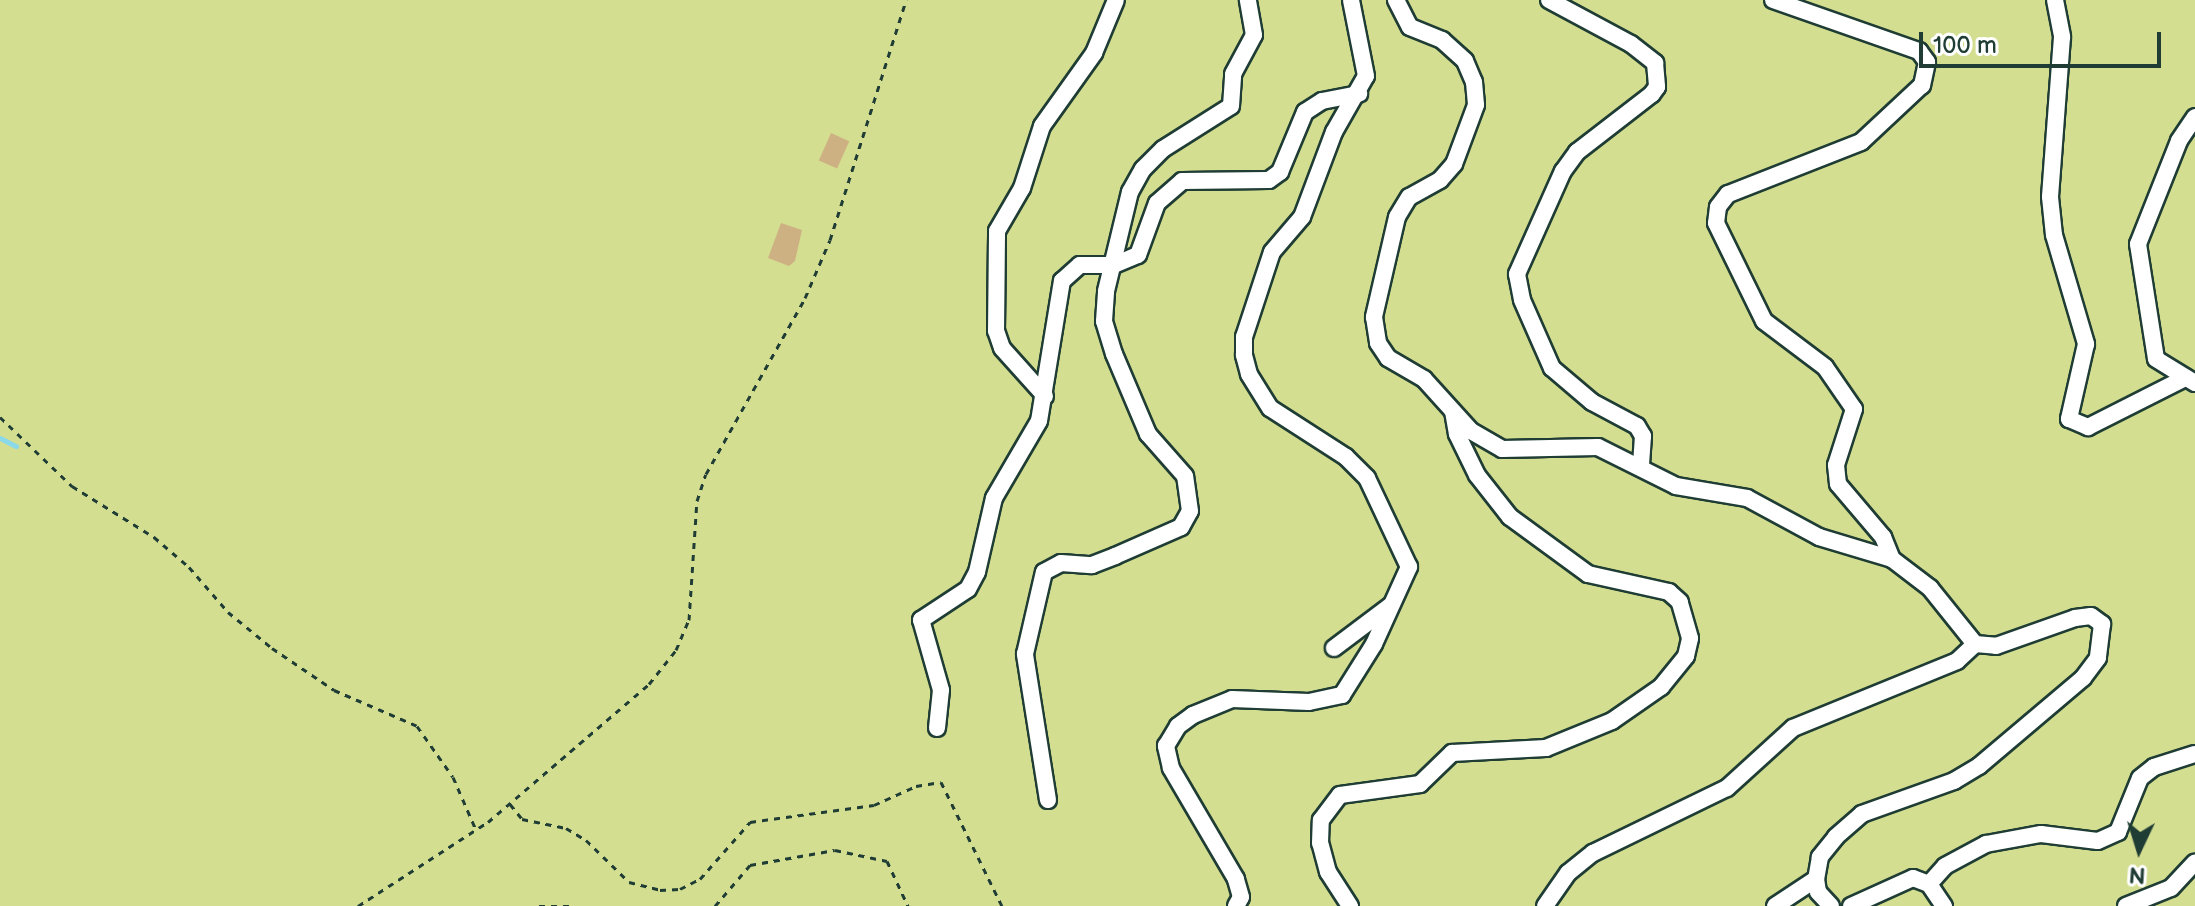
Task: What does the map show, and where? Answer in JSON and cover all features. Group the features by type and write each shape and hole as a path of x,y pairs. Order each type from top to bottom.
{"street":[{"path":"1045,396 1002,348 996,331 997,231 1022,188 1042,126 1094,53 1116,0"},
{"path":"1048,800 1025,654 1044,572 1061,563 1092,565 1115,556 1181,527 1190,511 1185,476 1148,434 1114,354 1104,321 1130,192 1143,169 1163,149 1231,106 1233,74 1254,35 1248,0"},
{"path":"1236,906 1241,897 1236,879 1171,768 1166,746 1178,726 1193,715 1232,699 1309,702 1342,695 1356,679 1409,567 1367,478 1346,457 1270,408 1249,374 1244,355 1244,337 1272,252 1302,217 1334,132 1359,94 1365,61 1351,0"},
{"path":"1396,0 1410,27 1455,50 1474,82 1470,130 1454,164 1440,180 1409,197 1397,217 1374,317 1378,343 1388,358 1424,379 1471,431 1502,449 1598,447 1676,486 1747,498 1819,537 1892,559 1922,580 1975,644 1996,646 2075,618 2091,616 2102,624 2098,658 2066,695 1954,781 1862,814 1820,857 1816,879 1818,892 1831,906"},
{"path":"1549,0 1655,63 1657,87 1652,94 1577,152 1563,171 1517,274 1522,300 1552,368 1592,402 1637,426 1643,436 1641,467"},
{"path":"1773,0 1919,51 1927,62 1922,85 1861,142 1728,194 1718,207 1716,223 1764,321 1825,367 1854,409 1836,465 1838,484 1883,537 1892,559"},
{"path":"2055,0 2062,37 2050,197 2054,235 2086,344 2069,419 2088,427 2190,380"},
{"path":"937,728 941,690 921,620 968,589 977,572 994,498 1028,443 1045,396 1062,281 1080,265 1114,265 1138,255 1168,189 1182,181 1212,177 1269,180 1280,172 1305,112 1322,101 1359,94"},
{"path":"2190,380 2156,359 2138,244 2179,141 2195,117"},
{"path":"1350,906 1328,872 1320,843 1321,820 1340,795 1420,784 1452,753 1546,748 1612,721 1661,687 1686,656 1690,638 1684,610 1669,592 1588,574 1510,517 1477,475 1457,434 1453,412"},
{"path":"1334,648 1392,605"},
{"path":"1545,906 1568,873 1593,853 1727,788 1793,728 1957,661 1975,644"},
{"path":"1929,884 1945,866 1986,844 2041,834 2098,841 2118,832 2140,778 2154,767 2195,754"},
{"path":"2126,906 2171,888 2195,862"},
{"path":"1851,906 1900,881 1913,878 1929,884 1944,906"},
{"path":"1775,906 1816,879"}],"path":[{"path":"358,906 476,830 510,804 649,684 676,650 689,620 702,487 784,339 830,240 906,0"},
{"path":"0,417 72,486 154,537 189,567 228,612 272,648 334,690 417,726 453,777 476,830"},
{"path":"510,804 522,819 566,828 586,840 629,882 660,890 680,889 700,879 750,822 874,805 916,786 941,782 1002,906"},
{"path":"715,906 750,865 835,850 887,861 908,906"},
{"path":"539,906 572,906"}],"green space":[{"path":"0,0 2195,0 2195,906 0,906"}],"building":[{"path":"831,133 849,141 837,169 819,160"},
{"path":"781,223 802,230 795,261 789,266 768,258"}],"waterway":[{"path":"0,438 16,446"}]}
